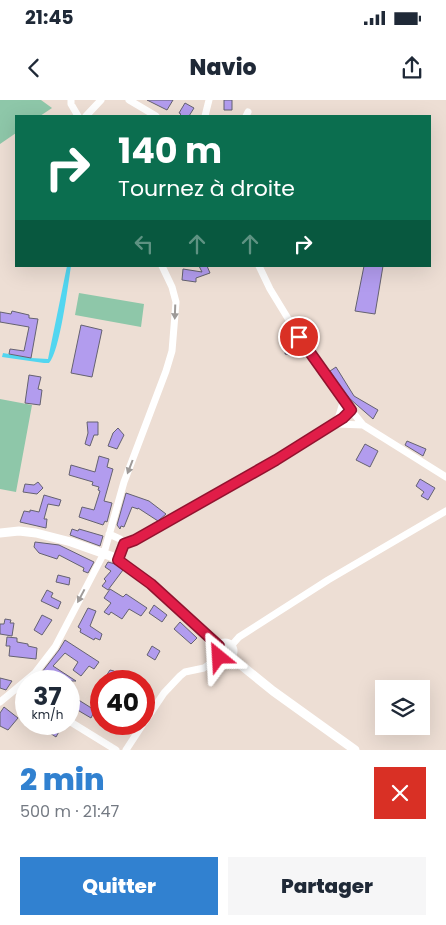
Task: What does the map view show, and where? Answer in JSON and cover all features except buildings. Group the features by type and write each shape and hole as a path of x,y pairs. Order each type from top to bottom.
{"street":[{"path":"71,100 71,104 77,115"},
{"path":"87,115 101,100"},
{"path":"129,100 154,115"},
{"path":"205,115 209,100"},
{"path":"37,670 55,647 104,553 124,482 172,351 176,302 172,287 162,267"},
{"path":"259,267 288,321 351,410 364,424 446,477"},
{"path":"333,424 339,416 344,399"},
{"path":"118,560 124,544 135,540 260,469 333,424 351,410"},
{"path":"333,424 364,424"},
{"path":"231,646 239,637 328,580 446,511"},
{"path":"0,533 19,531 36,533 104,553 118,560 151,584 219,646"},
{"path":"109,534 120,539 124,544"},
{"path":"223,643 231,646 233,653 231,657 226,660 219,657 217,652 219,646 223,643"},
{"path":"155,706 164,693 185,672 204,668 219,657"},
{"path":"231,657 273,691 355,750"},
{"path":"0,702 15,691"},
{"path":"80,728 116,750"},
{"path":"126,750 135,735"}],"green space":[{"path":"0,100 41,100 52,108 42,115 15,115 15,134 0,144"},
{"path":"79,293 144,304 141,327 75,315"},
{"path":"0,399 32,405 16,492 0,489"}],"water":[{"path":"67,267 71,267 57,345 49,363 2,357 3,353 48,359"}],"route":[{"path":"219,657 217,652 219,646 151,584 118,560 124,544 135,540 276,460 343,418 351,410 299,337"}]}
